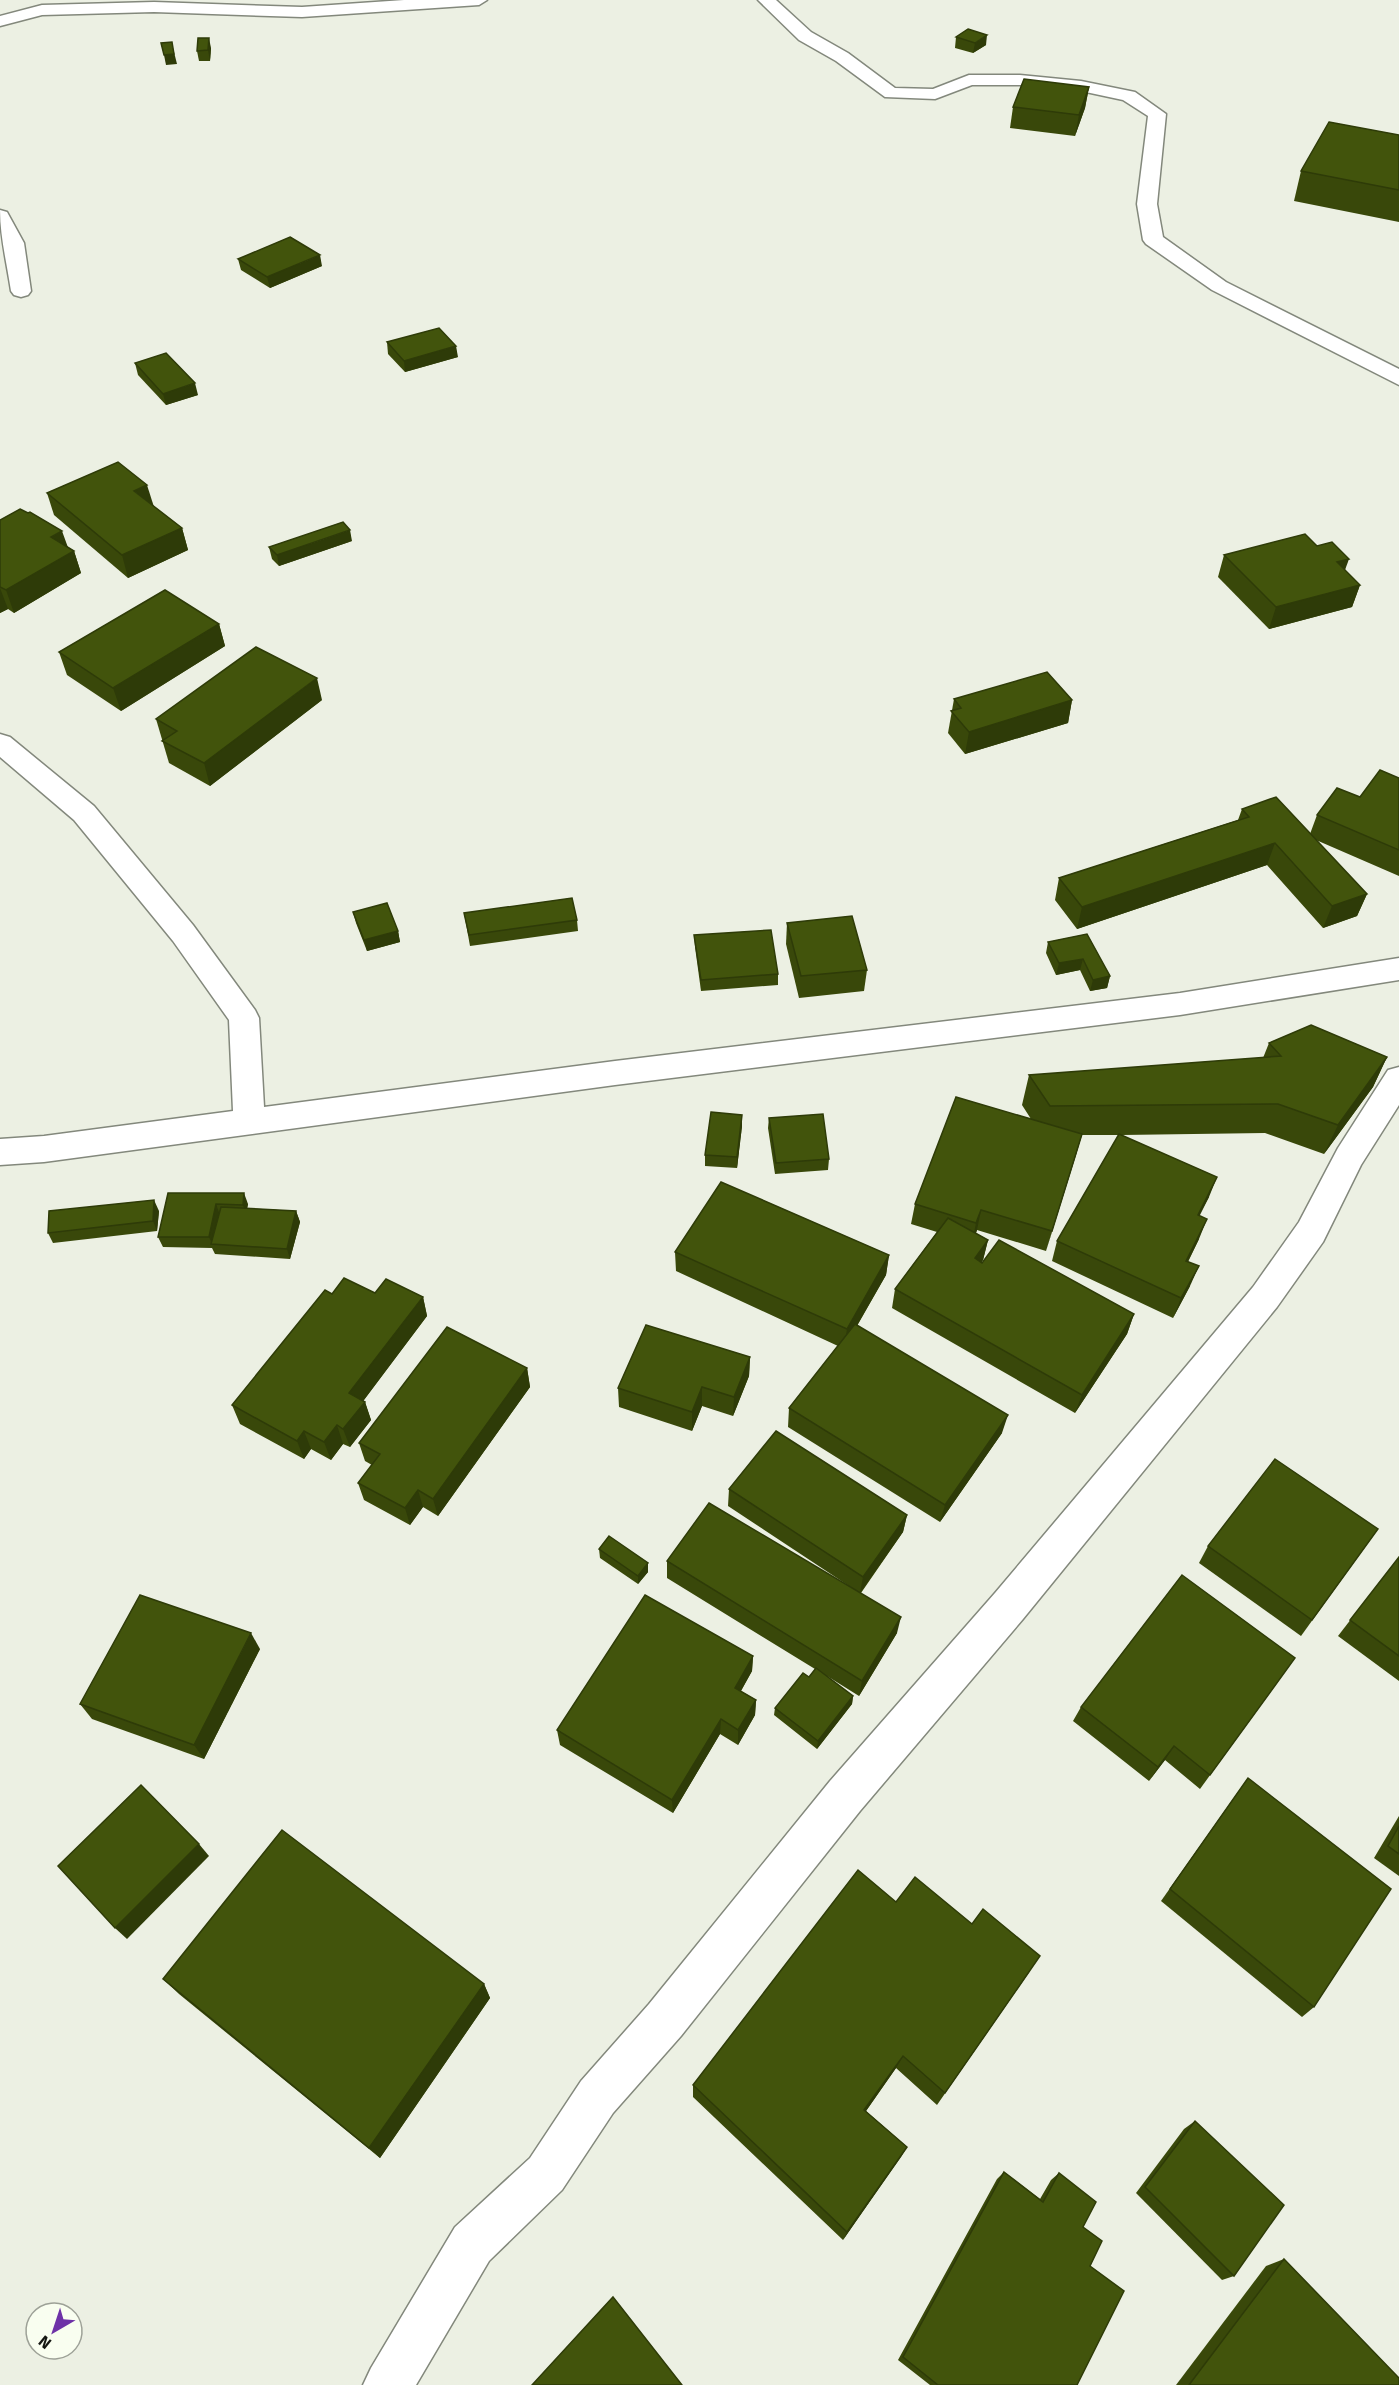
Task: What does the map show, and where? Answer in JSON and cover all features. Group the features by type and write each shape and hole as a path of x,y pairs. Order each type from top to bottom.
{"street":[{"path":"0,21 42,10 153,7 302,12 479,0"},
{"path":"766,0 805,36 842,57 891,93 934,94 969,80 1020,80 1081,86 1129,96 1157,114 1146,204 1153,240 1219,286 1399,378"},
{"path":"0,216 14,243 21,291"},
{"path":"0,742 84,813 183,933 244,1018 249,1122"},
{"path":"0,1152 44,1149 615,1073 1180,1005 1399,969"},
{"path":"388,2385 472,2244 546,2174 597,2097 665,2020 845,1796 1016,1597 1265,1297 1311,1232 1349,1157 1399,1079"}],"building":[{"path":"968,29 987,35 975,43 956,37"},
{"path":"198,38 209,38 208,50 197,51"},
{"path":"172,42 174,54 164,55 161,43"},
{"path":"1024,79 1089,87 1079,115 1013,107"},
{"path":"1329,122 1399,135 1399,190 1301,171"},
{"path":"290,237 320,255 267,277 238,259"},
{"path":"439,328 456,346 404,361 387,342"},
{"path":"166,353 195,383 163,394 135,363"},
{"path":"118,462 147,485 134,491 182,528 122,555 47,493"},
{"path":"20,509 30,512 62,531 51,537 74,551 6,590 0,587 0,520"},
{"path":"343,522 350,530 277,555 269,547"},
{"path":"1305,534 1317,546 1332,542 1349,559 1337,562 1360,585 1276,607 1224,555"},
{"path":"165,590 219,624 113,688 59,652"},
{"path":"256,647 317,678 204,763 162,741 177,731 156,719"},
{"path":"1047,672 1072,700 969,732 951,711 961,708 954,699"},
{"path":"1380,770 1399,778 1399,850 1317,815 1337,788 1360,797"},
{"path":"1276,797 1367,894 1332,906 1275,843 1082,907 1059,878 1249,817 1242,809"},
{"path":"572,898 577,920 469,935 464,913"},
{"path":"387,903 398,931 364,940 353,912"},
{"path":"852,916 867,970 801,976 787,923"},
{"path":"771,930 778,974 701,980 694,935"},
{"path":"1087,934 1110,976 1093,980 1083,959 1059,963 1048,942"},
{"path":"1311,1025 1387,1057 1338,1125 1278,1104 1050,1106 1029,1075 1281,1056 1269,1043"},
{"path":"956,1097 1082,1134 1052,1231 981,1210 976,1223 915,1204"},
{"path":"711,1112 742,1115 737,1157 705,1155"},
{"path":"823,1114 829,1159 776,1163 769,1118"},
{"path":"1119,1134 1217,1177 1198,1215 1207,1219 1186,1261 1199,1266 1181,1298 1057,1241"},
{"path":"721,1182 889,1255 847,1329 675,1252"},
{"path":"168,1193 244,1193 243,1205 216,1204 209,1237 158,1237"},
{"path":"154,1200 153,1221 48,1233 49,1211"},
{"path":"221,1207 296,1211 287,1249 211,1244"},
{"path":"948,1218 988,1240 975,1258 982,1263 999,1240 1134,1314 1082,1395 895,1289"},
{"path":"344,1278 375,1293 386,1279 423,1297 349,1393 365,1402 343,1429 337,1425 324,1442 304,1431 297,1441 232,1405 325,1290 332,1294"},
{"path":"855,1324 1008,1415 945,1505 789,1408"},
{"path":"646,1325 750,1357 734,1397 702,1387 692,1412 618,1388"},
{"path":"447,1327 527,1368 433,1499 418,1490 405,1508 358,1483 380,1454 359,1443"},
{"path":"776,1431 907,1515 863,1577 729,1489"},
{"path":"1275,1459 1378,1529 1312,1620 1208,1546"},
{"path":"709,1503 901,1617 862,1681 667,1561"},
{"path":"609,1536 648,1563 638,1576 599,1549"},
{"path":"1399,1557 1399,1656 1350,1620"},
{"path":"1182,1575 1295,1658 1210,1775 1174,1746 1158,1767 1081,1707"},
{"path":"140,1595 251,1633 194,1745 80,1704"},
{"path":"645,1595 753,1656 735,1688 756,1700 738,1730 721,1719 672,1800 557,1730"},
{"path":"816,1668 853,1696 818,1741 775,1708 803,1673 809,1677"},
{"path":"1248,1778 1391,1889 1314,2007 1170,1889"},
{"path":"141,1785 199,1844 115,1928 58,1866"},
{"path":"1399,1826 1399,1854 1388,1846"},
{"path":"282,1830 484,1984 369,2148 163,1979"},
{"path":"858,1870 896,1902 915,1877 972,1924 983,1909 1040,1956 945,2093 903,2056 864,2110 907,2147 847,2232 693,2085"},
{"path":"1195,2121 1284,2205 1234,2276 1145,2187"},
{"path":"1004,2172 1043,2202 1059,2173 1096,2202 1083,2227 1102,2241 1090,2266 1124,2291 1077,2385 938,2385 903,2357"},
{"path":"1284,2259 1399,2378 1399,2385 1189,2385"},
{"path":"613,2297 682,2385 532,2385"}]}
